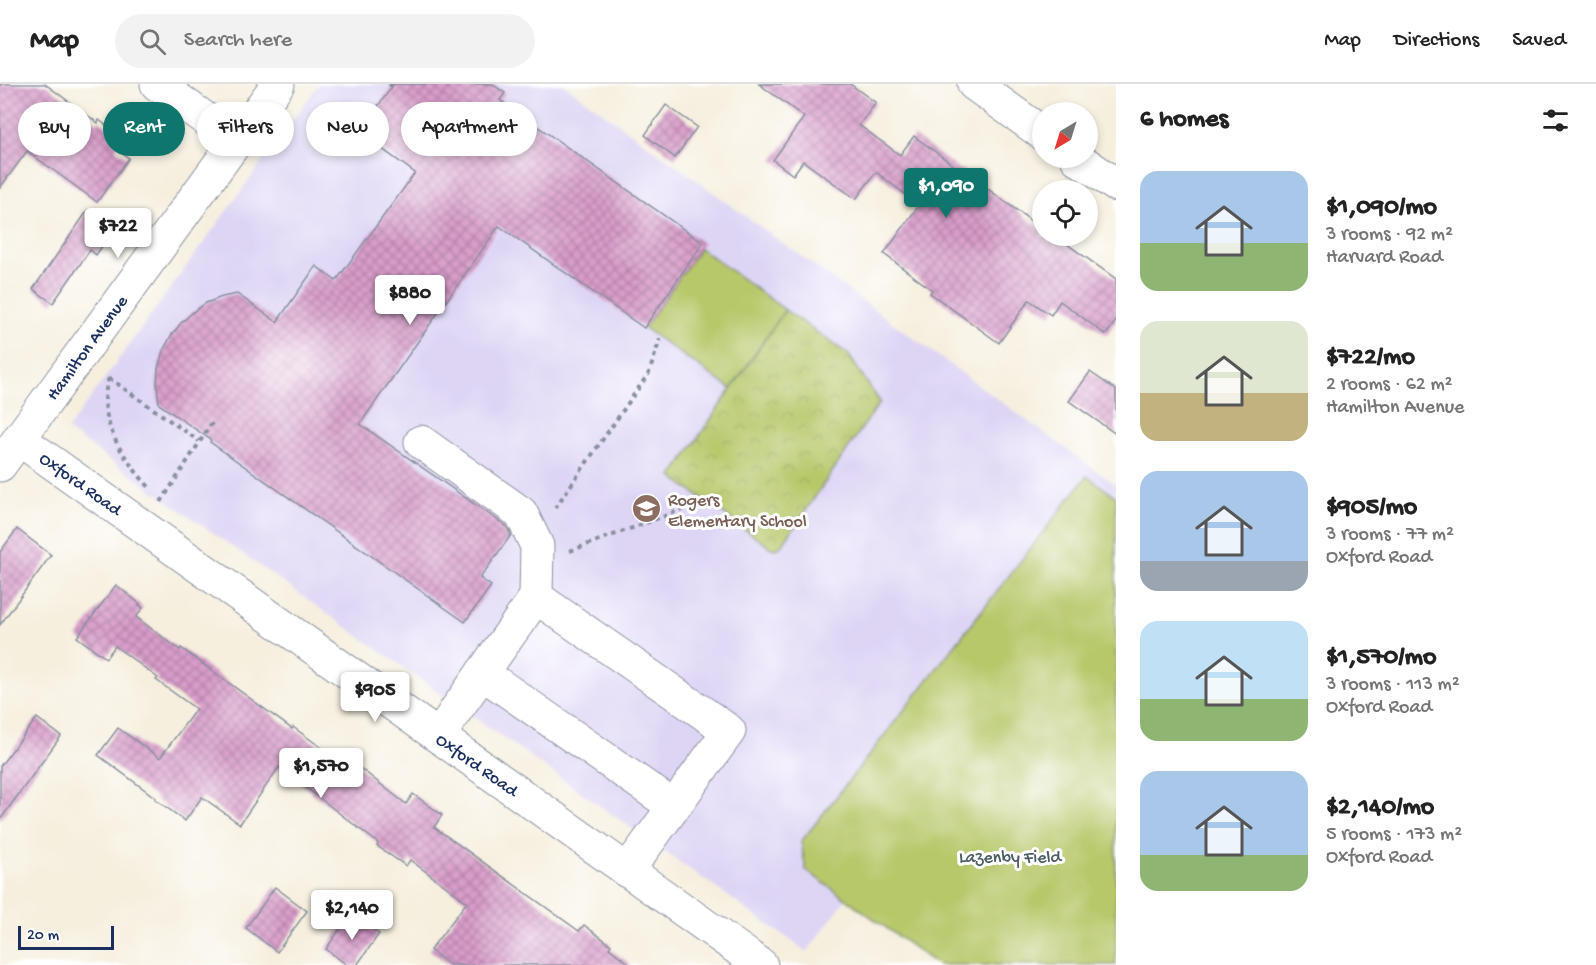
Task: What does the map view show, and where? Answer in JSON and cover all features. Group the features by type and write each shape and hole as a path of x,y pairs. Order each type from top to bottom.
{"street":[{"path":"157,84 197,113"},
{"path":"974,84 1032,126"},
{"name":"Hamilton Avenue","path":"261,102 270,87"},
{"name":"Hamilton Avenue","path":"9,452 225,156"},
{"path":"1091,168 1116,186"},
{"path":"421,442 521,513 537,546 536,597 439,737"},
{"name":"Oxford Road","path":"9,452 152,514 439,737 760,965"},
{"path":"536,597 729,730 627,871"},
{"path":"482,673 673,806"}],"path":[{"path":"533,538 649,373 660,339"},
{"path":"103,377 109,378 199,441"},
{"path":"109,378 105,388 109,426 152,514"},
{"path":"152,514 212,423"}],"shaded area":[{"name":"Rogers Elementary School","path":"319,84 564,84 1116,485 1116,532 807,952 67,430 267,156 294,156 294,118"}],"green space":[{"path":"700,248 785,310 731,389 644,328"},
{"path":"785,310 848,354 880,402 777,549 771,548 672,477"},
{"name":"Lazenby Field","path":"1087,476 1116,497 1116,965 938,965 806,870 801,842"}],"building":[{"path":"0,84 45,84 69,102 18,102 18,156 23,156 0,188"},
{"path":"394,84 492,84 505,93 500,100 503,102 401,102 401,156 537,156 537,126 703,243 644,328 499,226 360,424 506,526 511,535 480,578 491,586 465,622 159,404 158,369 163,351 181,323 193,312 206,303 237,294 277,322 316,266 336,281 415,173 389,154 389,102 381,102"},
{"path":"759,84 850,84 876,103 859,125 900,155 914,136 1032,222 1032,246 1070,246 1116,279 1116,321 1106,335 1060,301 1051,315 1029,300 999,343 930,293 932,290 884,254 919,205 876,172 856,199 803,161 793,175 773,160 804,117"},
{"path":"666,105 697,127 675,158 645,135"},
{"path":"91,118 98,123 99,120 103,123 103,156 129,158 97,202 34,156 91,156"},
{"path":"88,210 114,229 96,255 90,250 53,303 33,289"},
{"path":"1090,372 1116,390 1116,434 1069,401"},
{"path":"17,529 51,555 0,625 0,552"},
{"path":"116,585 143,608 136,617 180,650 181,648 347,766 351,761 406,804 413,794 442,815 434,827 579,931 584,925 611,945 609,948 631,965 450,965 430,950 467,902 410,860 406,866 377,846 378,843 279,767 240,824 202,797 185,821 155,799 98,755 118,728 160,758 196,709 115,646 106,658 77,637"},
{"path":"37,718 61,736 0,820 0,766"},
{"path":"275,887 307,911 277,952 246,928"},
{"path":"351,914 379,934 357,965 347,965 326,949"}],"place":[{"name":"Rogers Elementary School","path":"647,509"}]}
